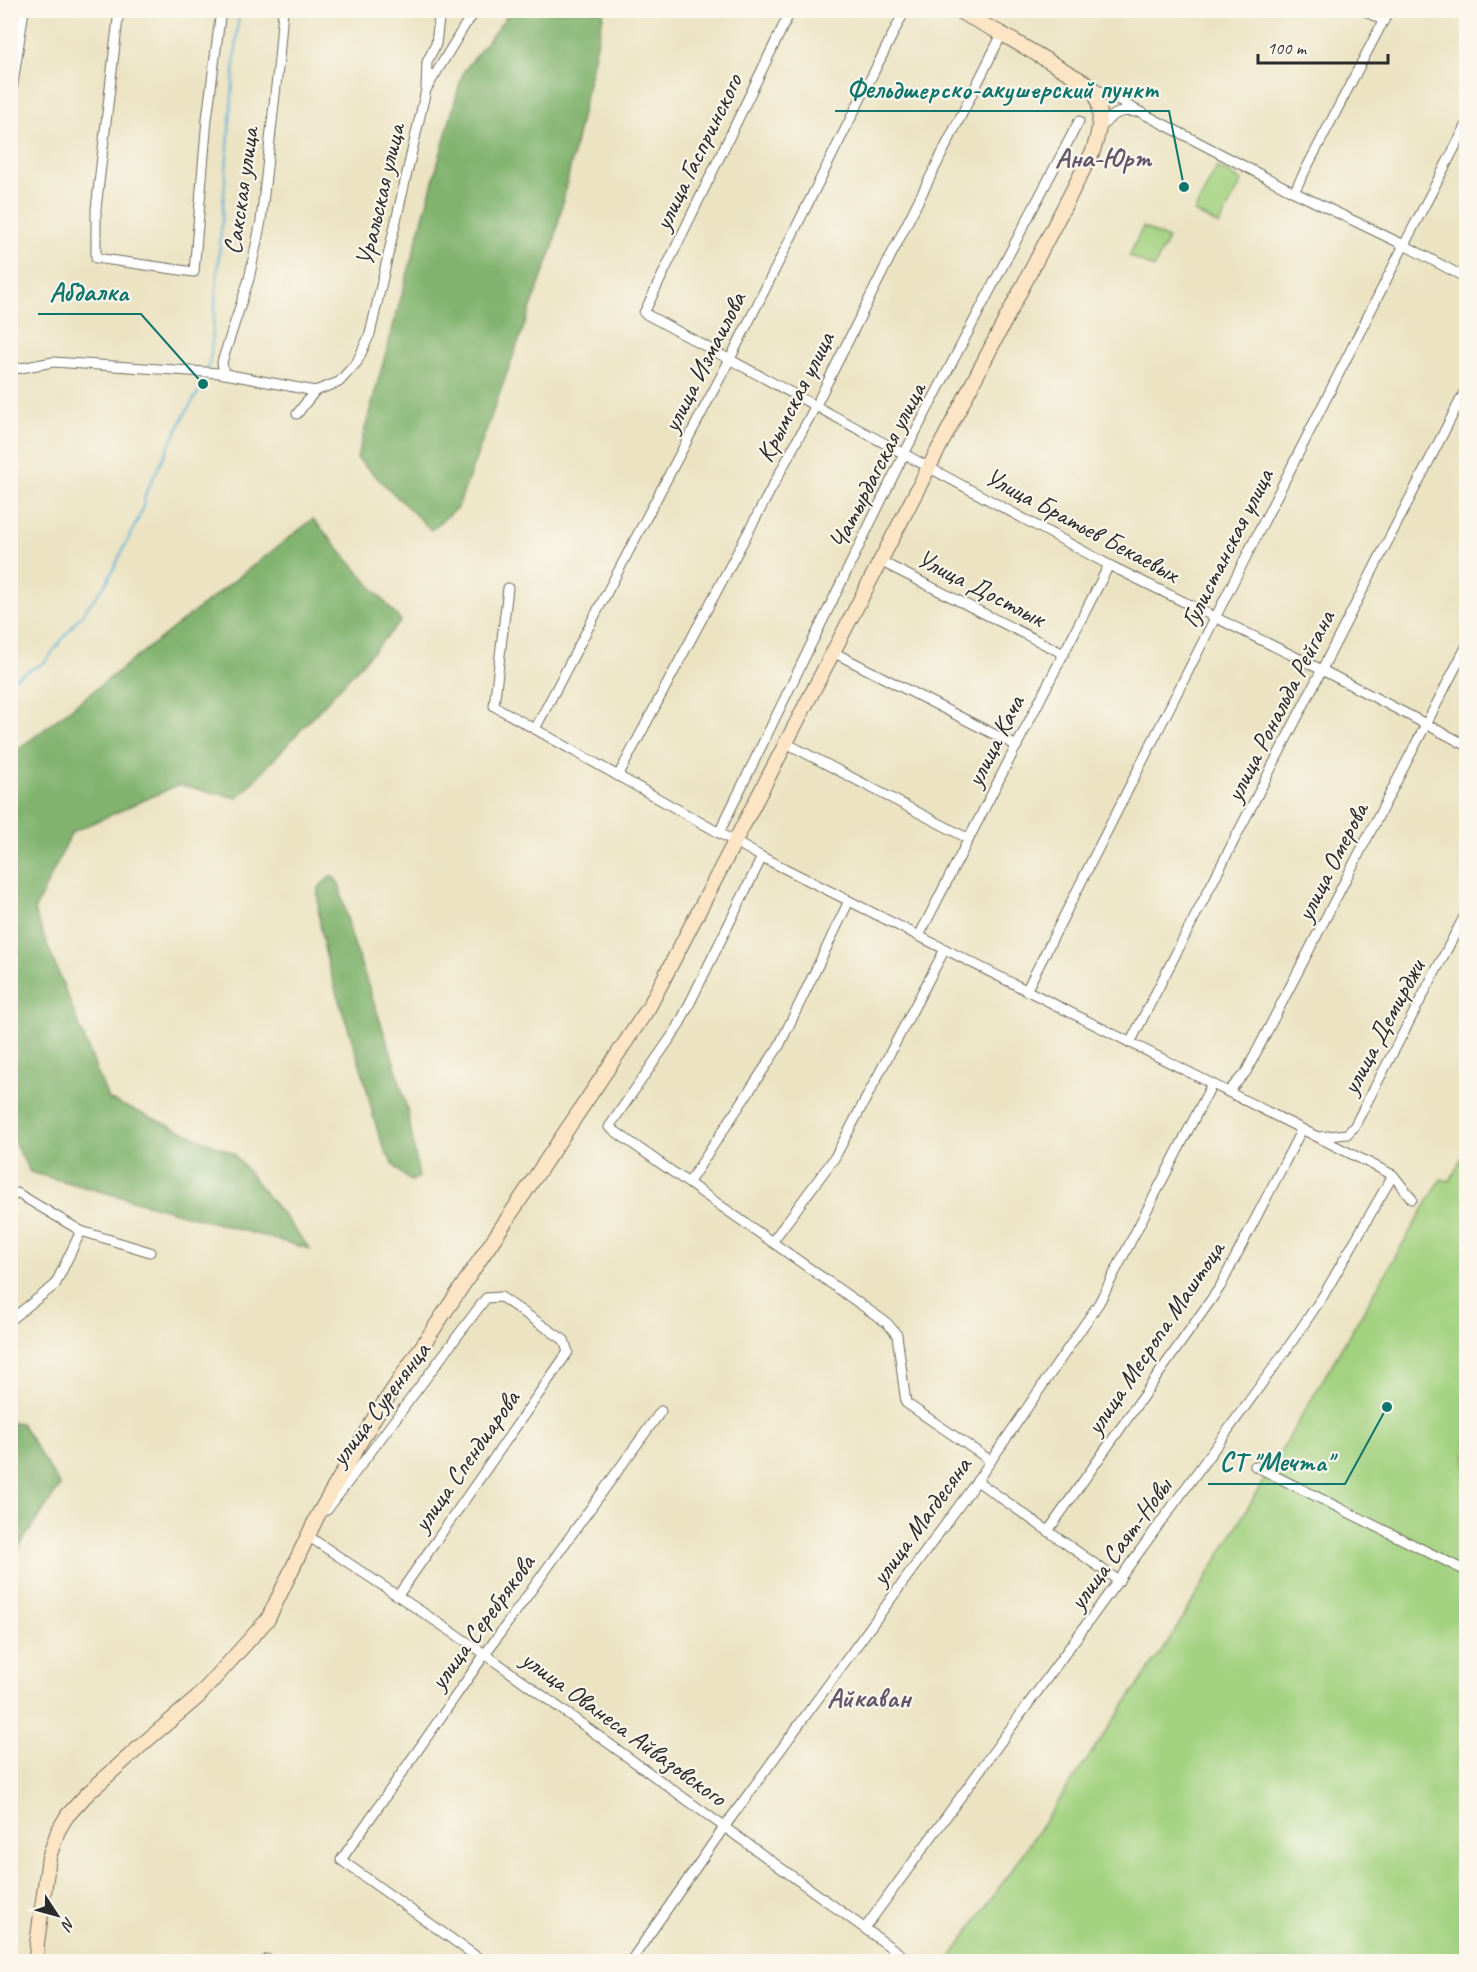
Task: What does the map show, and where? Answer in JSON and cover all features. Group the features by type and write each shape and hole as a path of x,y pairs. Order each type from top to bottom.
{"main road":[{"path":"36,1962 49,1857 58,1831 67,1816 87,1794 197,1698 268,1619 318,1515 376,1416 649,1007 1088,161 1100,129 1095,91 1002,34 956,10"}],"street":[{"path":"10,103 24,10"},
{"name":"Сакская улица","path":"119,10 96,209 96,258 194,272 207,120 221,10"},
{"name":"Сакская улица","path":"222,373 222,362 249,279 261,221 283,10"},
{"name":"Уральская улица","path":"315,391 339,382 357,362 370,334 426,90 427,62 436,44 440,10"},
{"path":"426,90 465,25 477,10"},
{"name":"улица Гаспринского","path":"644,313 791,10"},
{"name":"улица Измаилова","path":"535,729 729,361 905,10"},
{"path":"1363,10 1384,21"},
{"path":"1294,192 1389,10"},
{"name":"Крымская улица","path":"618,776 816,405 1002,34"},
{"path":"1095,91 1146,114 1294,192 1404,244 1467,278"},
{"path":"1100,129 1109,118 1120,112 1132,111 1146,114"},
{"name":"Чатырдагская улица","path":"719,833 904,454 1079,121"},
{"name":"Гулистанская улица","path":"1026,990 1404,244 1467,126"},
{"name":"Улица Братьев Бекаевых","path":"644,313 1109,565 1322,670 1467,745"},
{"path":"10,370 53,362 222,373 315,391 297,414"},
{"name":"улица Рональда Рейгана","path":"1130,1043 1467,389"},
{"name":"Улица Достлык","path":"880,561 1064,654"},
{"name":"улица Кача","path":"920,936 1109,565"},
{"path":"508,588 494,706 762,857 1393,1175 1412,1198"},
{"name":"улица Омерова","path":"1228,1092 1246,1072 1467,647"},
{"path":"833,652 1017,746"},
{"path":"786,743 969,839"},
{"path":"762,857 678,1028 609,1126 887,1323 897,1335 906,1403 991,1461"},
{"path":"689,1182 779,1046 849,901"},
{"name":"улица Демирджи","path":"1319,1137 1347,1134 1354,1127 1467,913"},
{"path":"772,1242 835,1157 945,949"},
{"name":"улица Магдесяна","path":"630,1962 725,1826 977,1481 1099,1303 1212,1084"},
{"name":"улица Месропа Маштоца","path":"1048,1531 1220,1287 1302,1129"},
{"name":"улица Саят-Новы","path":"865,1928 1119,1581 1323,1296 1393,1175"},
{"path":"10,1198 17,1193 81,1231 150,1252"},
{"path":"10,1320 55,1285 81,1231"},
{"name":"улица Суренянца","path":"308,1536 486,1298 501,1297 564,1340 568,1352"},
{"name":"улица Спендиарова","path":"399,1594 568,1352"},
{"name":"улица Серебрякова","path":"484,1962 341,1860 485,1654 661,1411"},
{"path":"1256,1466 1467,1570"},
{"path":"977,1481 1119,1581"},
{"name":"улица Ованеса Айвазовского","path":"308,1536 399,1594 485,1654 910,1962"}],"green space":[{"path":"511,11 604,11 553,247 458,507 431,530 357,458 463,72"},
{"path":"1217,167 1242,181 1219,225 1194,212"},
{"path":"1143,227 1168,239 1154,268 1129,256"},
{"path":"313,519 401,621 238,798 178,785 72,832 34,911 108,1099 233,1153 310,1249 30,1172 10,1134 10,756"},
{"path":"332,875 339,884 352,938 394,1062 407,1109 419,1177 411,1181 395,1166 387,1154 375,1124 362,1071 327,958 319,912 318,888"},
{"path":"1466,1149 1466,1961 948,1962 1174,1633 1441,1179 1450,1181"},
{"path":"11,1422 21,1423 60,1486 11,1558"}],"waterway":[{"path":"207,371 211,354 239,10"},
{"path":"10,680 44,663 107,582 142,511 146,492 185,414 203,384 205,376"}],"place":[{"name":"Фельдшерско-акушерский пункт","path":"1184,187"},
{"name":"Абдалка","path":"203,384"},
{"name":"СТ \"Мечта\"","path":"1387,1407"}],"district":[{"name":"Ана-Юрт","path":"1103,157"},
{"name":"Айкаван","path":"869,1697"}]}
